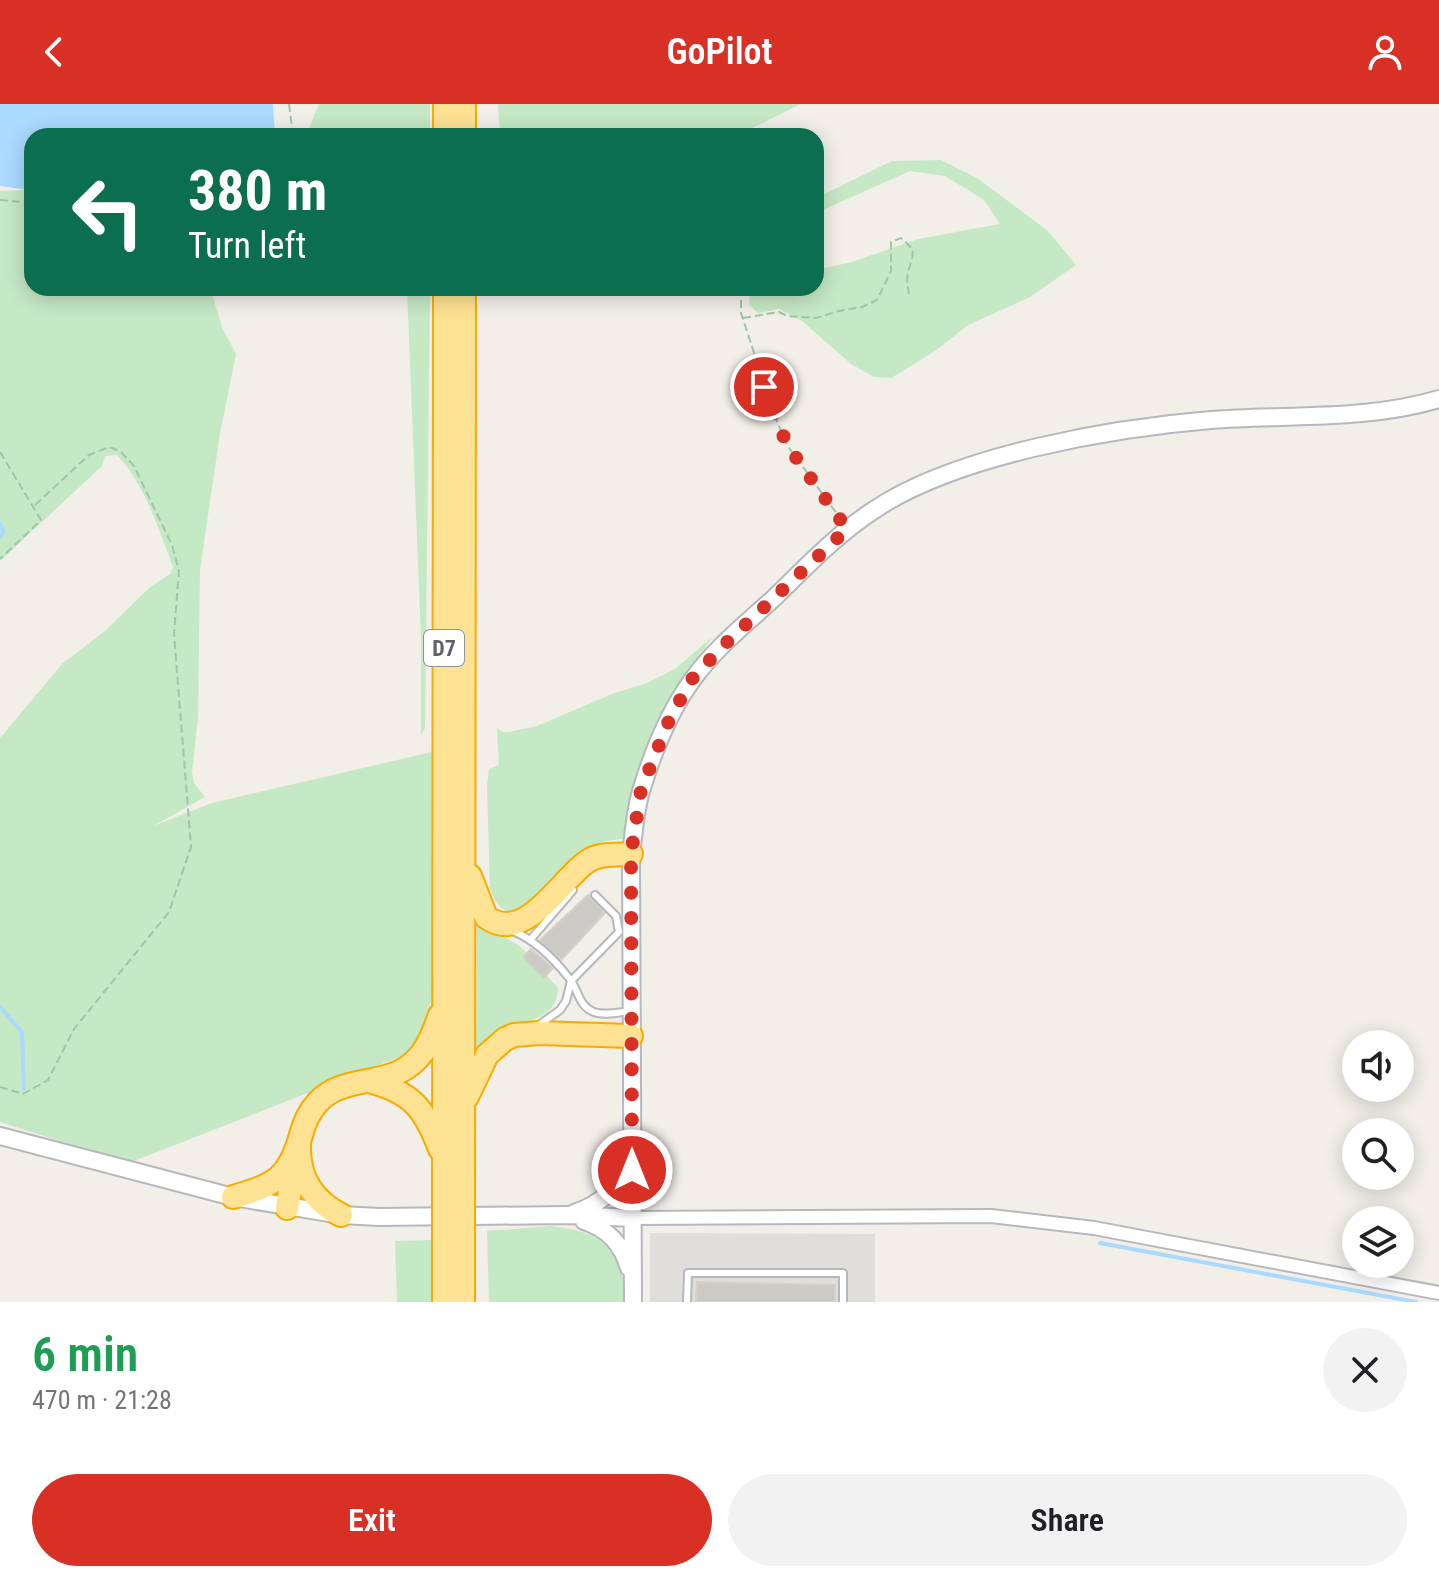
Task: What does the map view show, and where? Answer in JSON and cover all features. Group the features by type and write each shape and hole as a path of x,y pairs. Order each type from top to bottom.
{"highway":[{"path":"445,104 445,128"},
{"path":"464,104 464,128"},
{"name":"D7","path":"445,296 443,1157 453,1189"},
{"name":"D7","path":"463,1302 454,1253 453,1189 463,1106 464,296"},
{"path":"463,855 480,906 486,917 498,923 516,921 540,909 590,859 631,854"},
{"path":"233,1197 259,1189 282,1176 294,1156 306,1119 325,1096 342,1086 398,1074 417,1060 428,1045 444,1007"},
{"path":"463,1106 487,1055 505,1039 526,1033 631,1036"},
{"path":"371,1082 394,1088 414,1101 425,1115 443,1157"},
{"path":"287,1208 300,1137"},
{"path":"300,1137 299,1158 309,1187 323,1203 341,1215"},
{"name":"D7","path":"444,1302 454,1253"}],"street":[{"path":"633,1302 631,854 641,790 670,718 692,679 847,529 876,508 954,471 1108,433 1210,420 1363,413 1439,399"},
{"path":"0,1136 233,1197 341,1215 632,1218 991,1216 1094,1228 1439,1293"},
{"path":"568,1215 586,1209 611,1192 620,1180 632,1145"},
{"path":"568,1215 610,1234 627,1260 632,1277"}],"lane":[{"path":"531,939 592,867 607,855"},
{"path":"526,1033 560,1010 566,1001 571,981 619,932 616,916 595,895"},
{"path":"498,923 531,939 571,981 579,1000 597,1014 631,1011"},
{"path":"687,1302 688,1273 843,1273 843,1302"}],"path":[{"path":"289,104 292,128"},
{"path":"0,200 24,202"},
{"path":"743,318 779,312 787,316 816,318 862,307 877,300 891,271 891,242 901,238 911,246 914,259 906,279 909,294"},
{"path":"742,296 743,318 754,359 787,445 847,529"},
{"path":"0,1087 23,1094 48,1080 74,1029 169,912 191,847 174,634 179,571 172,545 134,466 120,451 109,447 89,455 33,507"},
{"path":"0,452 41,520 0,559"}],"shaded area":[{"path":"650,1233 875,1234 875,1302 650,1302"}],"green space":[{"path":"319,104 430,104 430,128 309,128"},
{"path":"498,104 801,104 752,128 500,128"},
{"path":"941,160 977,178 1048,231 1076,265 1030,297 968,325 935,351 891,378 874,377 851,364 802,321 779,309 758,313 749,305 750,296 824,296 824,268 918,239 1000,224 984,200 945,176 910,171 824,209 824,194 892,161"},
{"path":"24,190 24,296 212,296 222,327 236,354 220,433 200,570 198,717 192,773 194,783 205,797 153,826 212,803 432,752 432,997 412,1052 129,1163 0,1122 0,738 62,664 105,631 149,588 170,574 173,567 144,494 117,455 105,456 102,466 0,561 0,191"},
{"path":"407,296 430,296 425,728 421,735 421,638"},
{"path":"712,637 651,741 631,792 626,838 596,845 527,908 512,912 500,907 490,889 487,786 489,769 499,765 497,728 509,732 537,726 612,694 647,683 675,669"},
{"path":"477,917 489,928 520,946 558,988 557,998 548,1011 510,1030 476,1058"},
{"path":"552,1226 585,1233 603,1244 616,1261 624,1281 626,1302 489,1302 487,1231"},
{"path":"431,1240 431,1302 397,1302 395,1241"}],"water":[{"path":"0,104 273,104 274,128 24,128 24,189 0,186"}],"building":[{"path":"588,895 605,913 561,960 540,940"},
{"path":"531,949 553,968 544,978 523,957"},
{"path":"697,1282 835,1285 835,1302 696,1302"}],"waterway":[{"path":"0,524 4,532 0,536"},
{"path":"0,1007 22,1032 24,1089"},
{"path":"1100,1243 1416,1302"}],"route":[{"path":"632,1170 631,854 641,790 670,718 692,679 847,529 787,445 764,387"}]}
